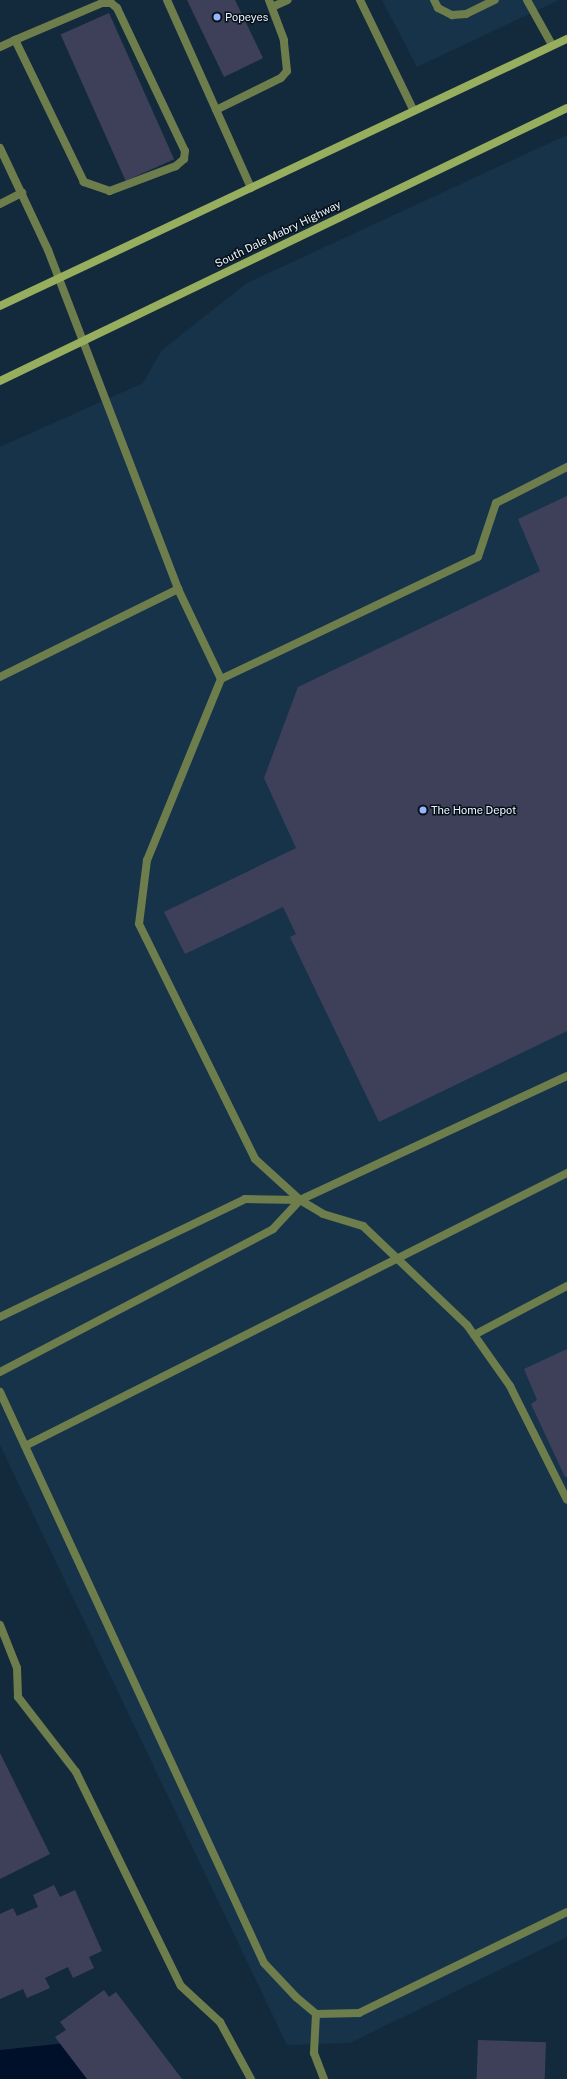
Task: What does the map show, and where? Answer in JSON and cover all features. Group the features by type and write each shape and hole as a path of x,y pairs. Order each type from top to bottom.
{"main road":[{"path":"0,306 567,38"},
{"name":"South Dale Mabry Highway","path":"0,381 83,340 566,111"}],"street":[{"path":"167,0 251,188"},
{"path":"216,110 281,78 287,71 284,40 271,4 288,0"},
{"path":"360,0 414,111"},
{"path":"434,0 438,8 452,15 466,14 495,0"},
{"path":"527,0 552,45"},
{"path":"0,47 15,40 102,3 111,3 117,8 185,151 184,159 176,166 110,191 84,182 15,40"},
{"path":"0,148 22,193 59,279 178,589 221,679"},
{"path":"0,204 22,193"},
{"path":"567,467 496,503 478,557 221,679 147,860 139,924 255,1159 300,1200 324,1214 363,1226 474,1334 510,1386 567,1500"},
{"path":"0,677 178,589"},
{"path":"0,1372 273,1229 300,1200 567,1076"},
{"path":"25,1446 567,1173"},
{"path":"0,1317 245,1199 300,1200"},
{"path":"474,1334 567,1286"},
{"path":"0,1392 264,1963 316,2014 359,2013 567,1912"},
{"path":"0,1626 17,1668 18,1698 76,1772 181,1986 220,2022 251,2079"},
{"path":"316,2014 314,2053 324,2079"}],"shaded area":[{"path":"382,0 559,0 417,67"},
{"path":"567,135 567,1937 350,2043 287,2045 0,1445 0,447 143,383 162,350 247,283"},
{"path":"104,2039 121,2079 0,2079 0,2050"}],"building":[{"path":"187,0 235,0 263,58 224,77"},
{"path":"109,13 174,159 126,181 61,35"},
{"name":"The Home Depot","path":"567,496 567,1031 379,1122 290,937 296,934 283,907 185,954 164,912 296,848 264,778 298,687 540,571 518,519"},
{"path":"567,1349 567,1477 565,1477 531,1404 537,1400 524,1369"},
{"path":"0,1753 50,1854 0,1879"},
{"path":"54,1885 60,1897 75,1890 102,1951 89,1957 94,1968 73,1978 68,1967 45,1978 50,1988 27,1998 23,1989 0,1999 0,1914 13,1908 17,1916 38,1907 33,1895"},
{"path":"104,1990 109,1997 116,1992 182,2079 87,2079 55,2037 66,2030 60,2022"},
{"path":"478,2040 546,2042 545,2079 477,2079"}],"place":[{"name":"Popeyes","path":"217,17"},
{"name":"The Home Depot","path":"423,810"}]}
